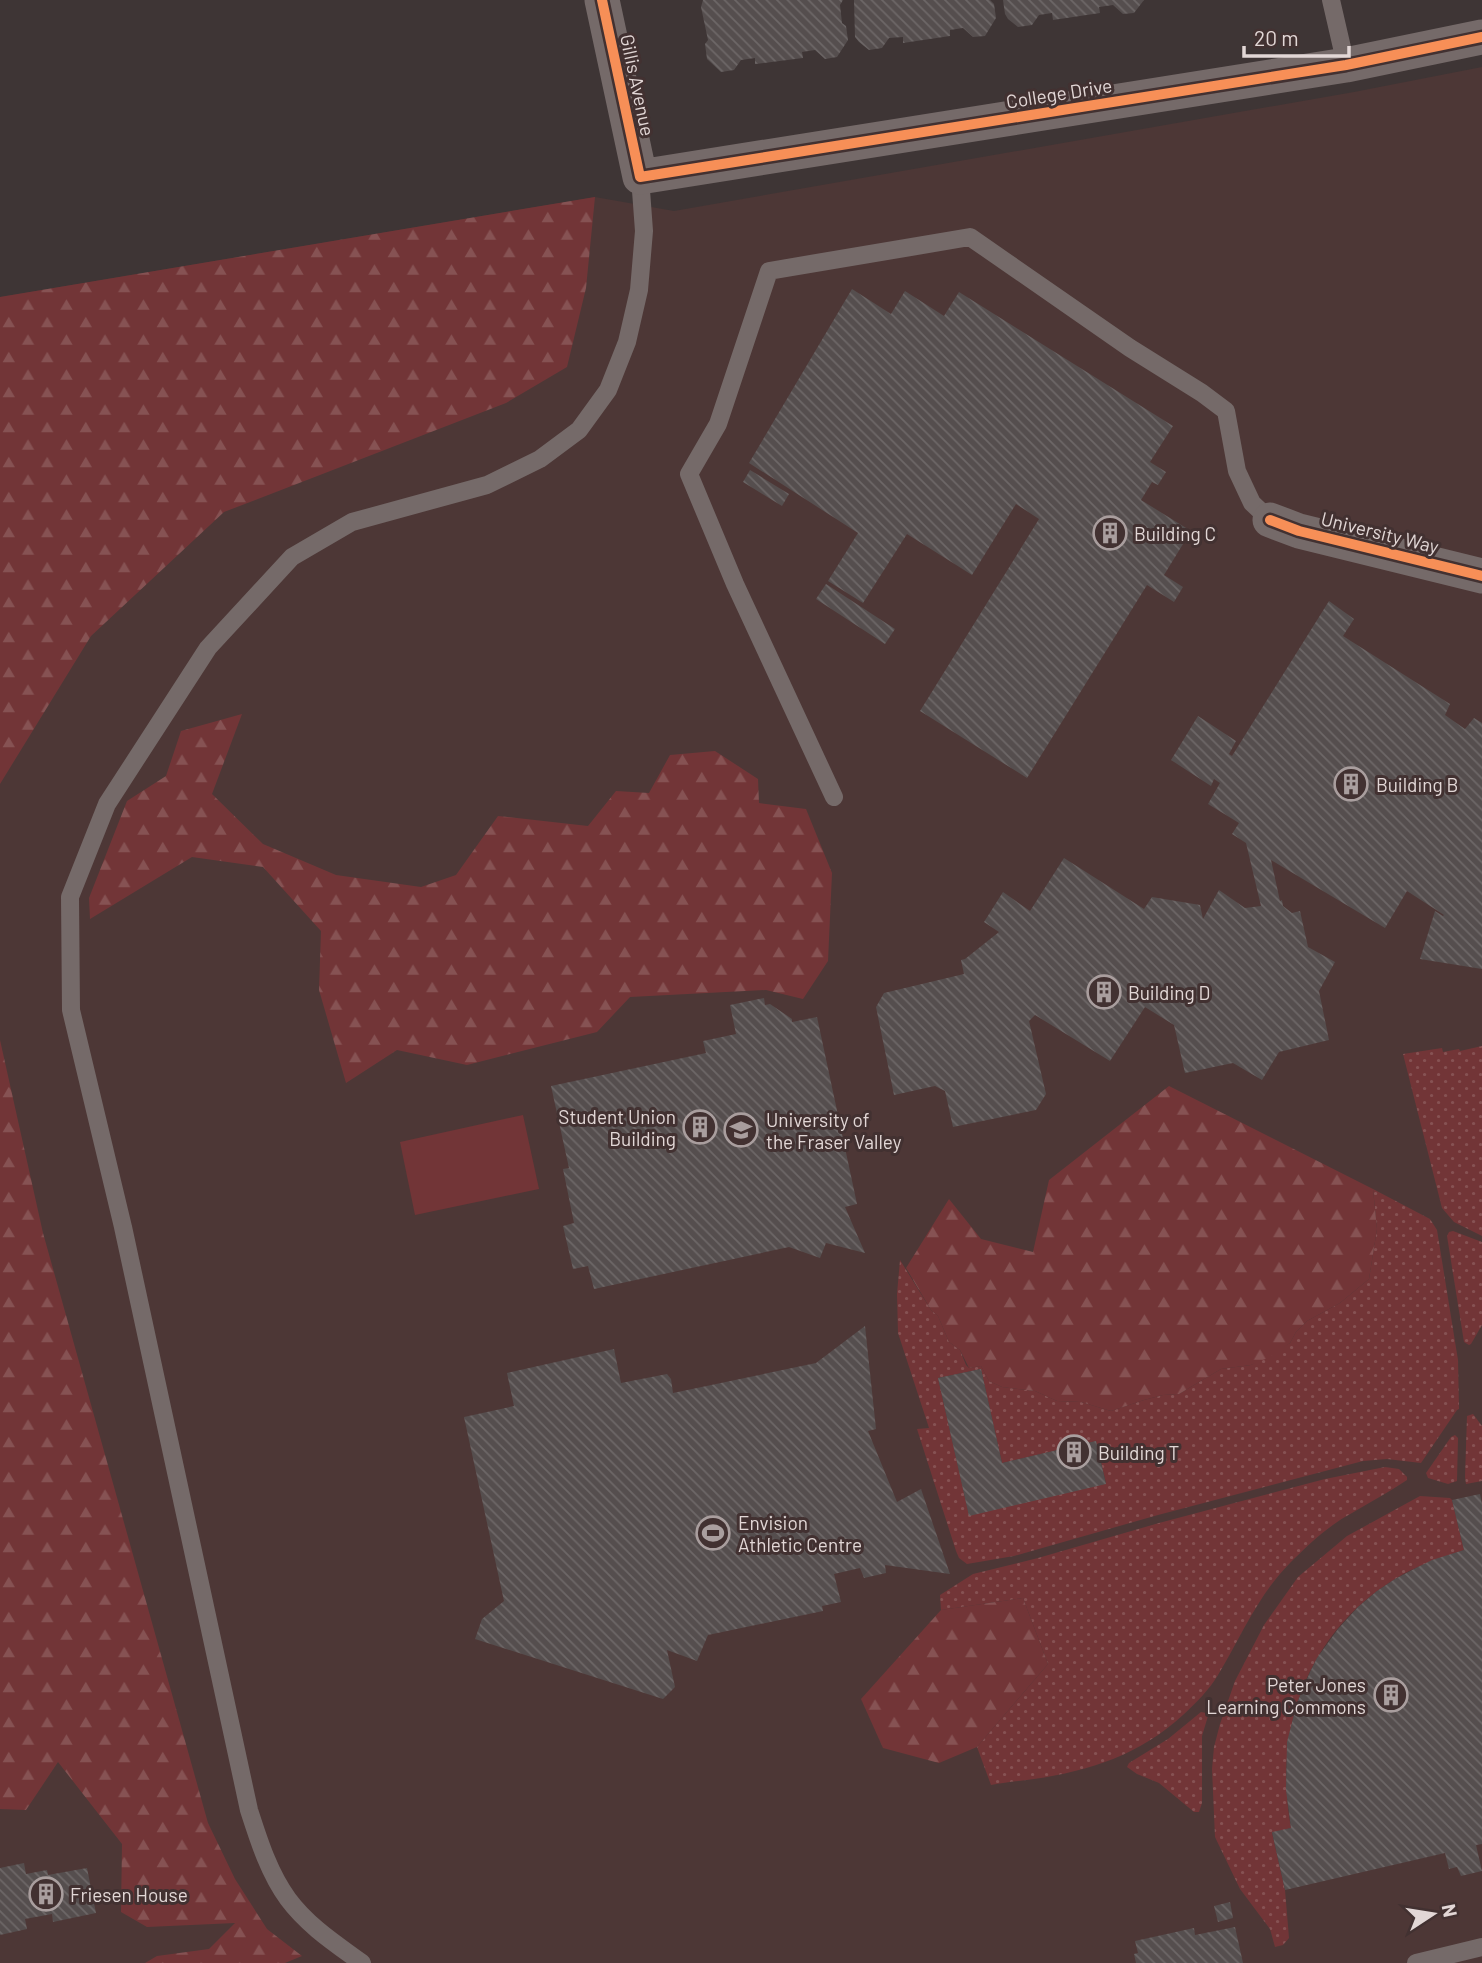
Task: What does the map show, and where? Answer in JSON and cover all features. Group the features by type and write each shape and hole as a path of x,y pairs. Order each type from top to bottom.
{"street":[{"name":"Gillis Avenue","path":"602,0 640,177"},
{"name":"College Drive","path":"640,177 1346,65 1482,37"},
{"name":"University Way","path":"1270,520 1299,531 1482,576"}],"lane":[{"path":"1331,0 1346,65"},
{"path":"362,1963 320,1933 289,1900 266,1860 249,1810 123,1227 71,1010 70,897 107,804 208,648 292,558 352,522 487,485 540,459 579,430 608,390 627,342 639,290 644,231 640,177"},
{"path":"834,797 735,584 689,474 718,424 769,271 970,237 1226,411 1237,471 1252,503 1270,520"},
{"path":"1416,1963 1482,1947"}],"shaded area":[{"name":"University of the Fraser Valley","path":"1482,67 1482,1963 0,1963 0,297 595,197 674,211 1354,92"}],"green space":[{"path":"595,197 586,288 567,367 506,403 224,512 91,636 0,784 0,297"},
{"path":"242,714 212,794 263,844 336,875 421,887 456,875 498,816 588,826 616,791 649,793 670,755 715,751 758,779 759,803 806,809 832,873 828,961 803,999 766,990 630,997 597,1032 467,1065 397,1050 346,1083 319,990 321,931 263,867 192,857 90,919 89,898 127,801 166,776 181,731"},
{"path":"0,1040 43,1233 208,1823 235,1879 267,1929 302,1956 285,1963 145,1963 157,1956 209,1949 235,1923 147,1927 121,1912 122,1844 58,1762 26,1810 0,1809"},
{"path":"1482,1046 1482,1236 1454,1222 1442,1208 1403,1054 1442,1048 1443,1052 1460,1051"},
{"path":"1169,1086 1373,1189 1377,1229 1369,1279 1340,1303 1307,1321 1290,1343 1270,1357 1251,1365 1221,1369 1179,1394 1163,1395 1111,1411 1081,1402 1057,1401 1035,1391 1002,1387 989,1381 981,1366 969,1368 960,1350 949,1342 938,1316 931,1310 906,1268 949,1199 981,1239 1033,1252 1049,1180"},
{"path":"523,1115 539,1189 415,1215 400,1142"},
{"path":"1373,1189 1430,1219 1437,1230 1458,1360 1459,1409 1421,1463 1387,1459 1363,1461 1014,1556 967,1564 959,1558 917,1429 929,1428 898,1333 900,1260 931,1310 938,1316 949,1342 960,1350 969,1368 981,1366 989,1381 1002,1387 1035,1391 1057,1401 1081,1402 1111,1411 1163,1395 1179,1394 1221,1369 1251,1365 1290,1343 1307,1321 1340,1303 1369,1279 1377,1229","holes":["981,1369 1002,1463 1096,1441 1106,1483 969,1515 938,1378"]},
{"path":"1453,1231 1482,1242 1482,1325 1469,1345 1464,1342 1447,1236"},
{"path":"1473,1414 1482,1426 1482,1481 1466,1484 1467,1416"},
{"path":"1455,1435 1458,1438 1457,1481 1448,1484 1428,1478 1426,1473"},
{"path":"1385,1467 1399,1469 1407,1480 1335,1523 1290,1563 1259,1602 1211,1686 1167,1729 1132,1750 1095,1766 1055,1776 991,1785 977,1747 1048,1664 1023,1598 941,1610 940,1595 973,1574 1325,1479"},
{"path":"1420,1496 1452,1500 1464,1550 1403,1574 1365,1601 1339,1627 1319,1656 1303,1687 1293,1720 1287,1755 1291,1828 1272,1833 1285,1890 1289,1938 1283,1945 1275,1947 1270,1929 1240,1889 1215,1837 1212,1769 1220,1724 1235,1681 1264,1625 1298,1577 1347,1536"},
{"path":"1023,1598 1048,1664 977,1747 939,1763 883,1748 861,1699 941,1610"},
{"path":"1201,1712 1208,1716 1202,1736 1202,1803 1199,1812 1194,1812 1159,1783 1127,1767"}],"building":[{"path":"703,0 843,0 840,5 842,23 846,26 848,40 837,57 825,59 815,50 802,52 803,58 755,64 755,58 741,60 734,70 721,72 707,59 705,44 708,40 701,7"},
{"path":"854,0 990,0 994,4 996,18 985,36 973,37 963,28 950,30 950,36 903,43 903,37 889,38 882,48 869,50 855,37"},
{"path":"1003,0 1144,0 1134,13 1123,14 1113,5 1099,7 1100,13 1053,20 1052,13 1039,15 1032,25 1018,27 1005,14"},
{"name":"Building C","path":"852,289 891,314 905,291 944,316 959,292 1173,426 1150,462 1166,472 1158,485 1152,482 1141,500 1191,531 1164,575 1183,587 1174,602 1147,585 1027,778 920,711 1039,519 1016,504 972,575 907,534 863,603 828,581 858,533 749,463"},
{"path":"750,470 789,494 782,506 743,482"},
{"path":"826,584 895,629 885,644 816,599"},
{"path":"1329,601 1354,619 1343,636 1450,704 1445,715 1465,729 1474,718 1482,723 1482,969 1420,959 1435,911 1444,915 1407,891 1385,928 1271,860 1280,901 1282,900 1283,906 1292,913 1300,911 1308,947 1335,962 1319,991 1329,1040 1279,1052 1262,1080 1233,1063 1185,1073 1174,1025 1145,1007 1110,1061 1035,1015 1029,1021 1046,1094 1036,1110 953,1127 945,1091 935,1086 894,1095 876,1007 884,993 964,974 961,960 999,932 984,922 1003,892 1030,911 1064,858 1144,909 1152,897 1200,905 1203,919 1219,890 1245,908 1261,906 1246,843 1232,834 1239,823 1208,804 1220,783 1214,779 1211,786 1171,760 1198,716 1236,741 1229,754 1232,756"},
{"name":"Student Union Building","path":"764,998 765,1005 770,1004 792,1019 792,1022 817,1017 857,1204 845,1207 865,1253 826,1243 820,1258 789,1247 594,1289 588,1266 573,1269 563,1226 574,1223 563,1169 569,1168 551,1086 706,1053 703,1041 736,1034 730,1005"},
{"name":"Envision Athletic Centre","path":"865,1326 876,1429 868,1431 897,1502 921,1489 950,1574 885,1565 886,1573 864,1578 860,1568 834,1574 841,1602 822,1606 823,1611 708,1635 697,1661 667,1650 675,1687 663,1699 475,1639 482,1619 504,1601 464,1417 514,1406 507,1373 614,1349 621,1383 667,1374 671,1379 673,1393 816,1363"},
{"name":"Building T","path":"981,1369 1002,1463 1096,1441 1106,1484 969,1516 938,1378"},
{"name":"Peter Jones Learning Commons","path":"1480,1494 1482,1844 1476,1845 1482,1871 1461,1876 1457,1867 1449,1869 1445,1853 1285,1890 1272,1832 1291,1828 1286,1790 1287,1742 1297,1703 1310,1672 1338,1629 1377,1591 1432,1560 1464,1550 1452,1500"},
{"name":"Friesen House","path":"24,1863 26,1874 47,1870 48,1875 87,1868 96,1913 53,1922 52,1914 25,1919 27,1929 0,1935 0,1868"},
{"path":"1230,1902 1233,1918 1218,1922 1214,1906"},
{"path":"1235,1927 1243,1963 1136,1963 1134,1954 1138,1953 1135,1941 1194,1928 1195,1935"}],"cycle path":[{"path":"602,0 640,177 1346,65 1482,37"},
{"path":"1270,520 1299,531 1482,576"}],"place":[{"name":"Building C","path":"1110,533"},
{"name":"Building B","path":"1351,784"},
{"name":"Building D","path":"1104,992"},
{"name":"Student Union Building","path":"700,1127"},
{"name":"University of the Fraser Valley","path":"741,1130"},
{"name":"Building T","path":"1074,1452"},
{"name":"Envision Athletic Centre","path":"713,1533"},
{"name":"Peter Jones Learning Commons","path":"1391,1695"},
{"name":"Friesen House","path":"46,1894"}]}
